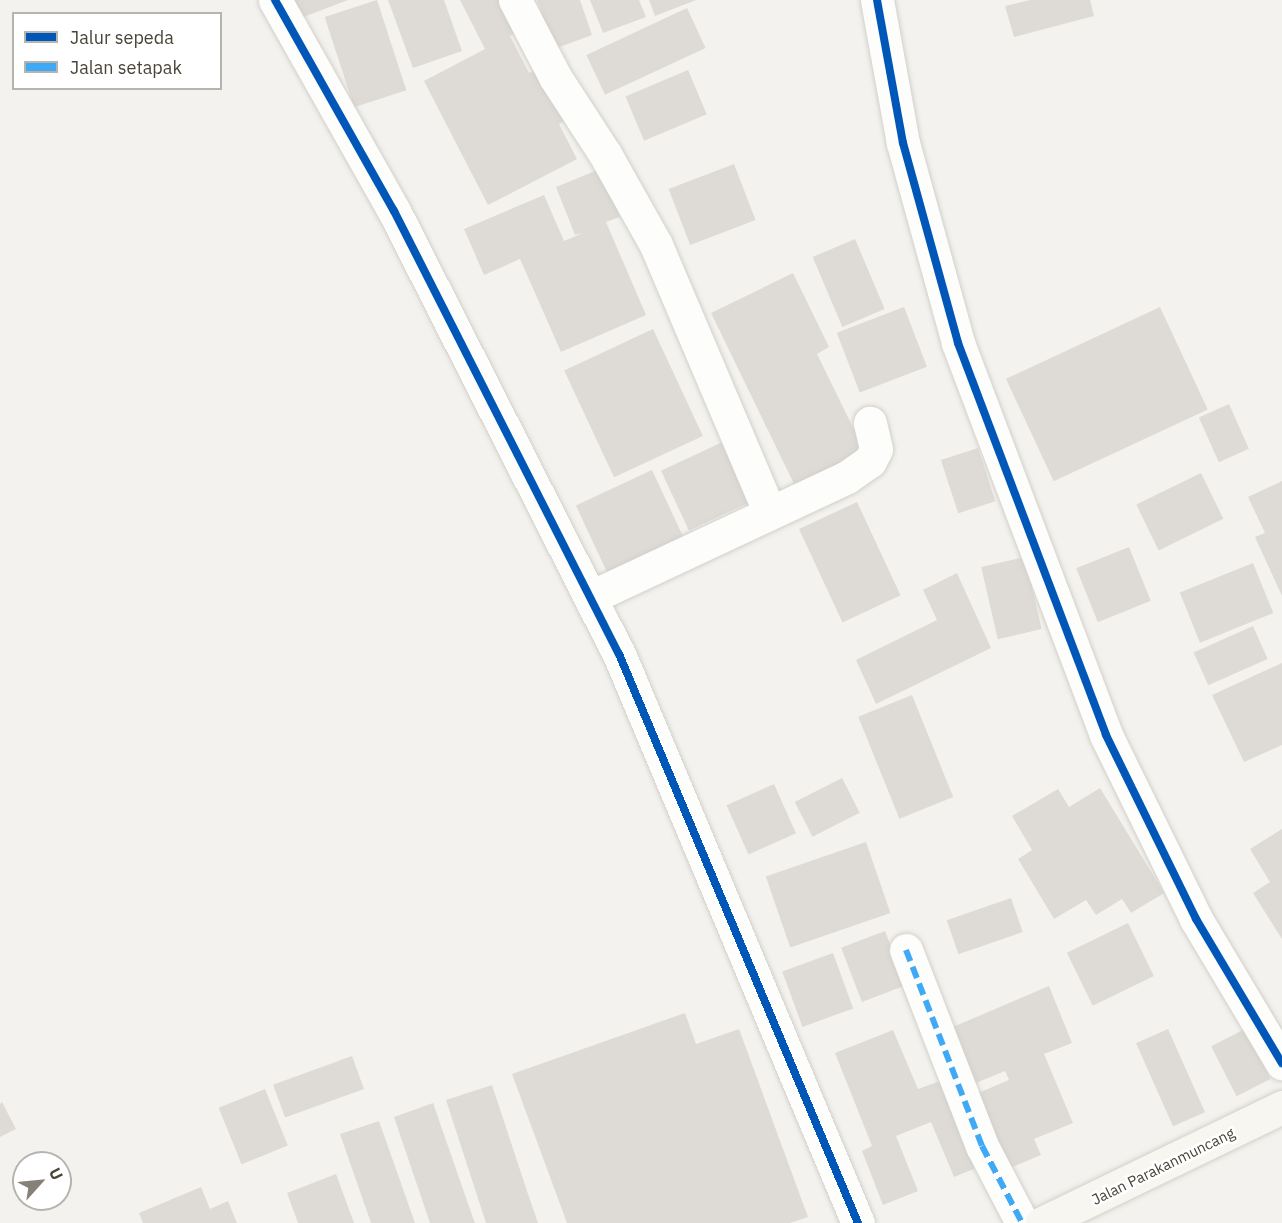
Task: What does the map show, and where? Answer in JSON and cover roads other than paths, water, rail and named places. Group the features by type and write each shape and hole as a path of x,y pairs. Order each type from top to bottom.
{"main road":[{"name":"Jalan Parakanmuncang","path":"1042,1223 1282,1107"}],"street":[{"path":"275,0 394,212 619,654 858,1223"},
{"path":"515,0 560,86 605,154 656,245 770,513"},
{"path":"877,0 903,143 958,343 1102,724 1196,919 1282,1063"},
{"path":"591,597 847,477 870,461 876,448 870,423"},
{"path":"906,950 982,1146 1022,1223"}]}
